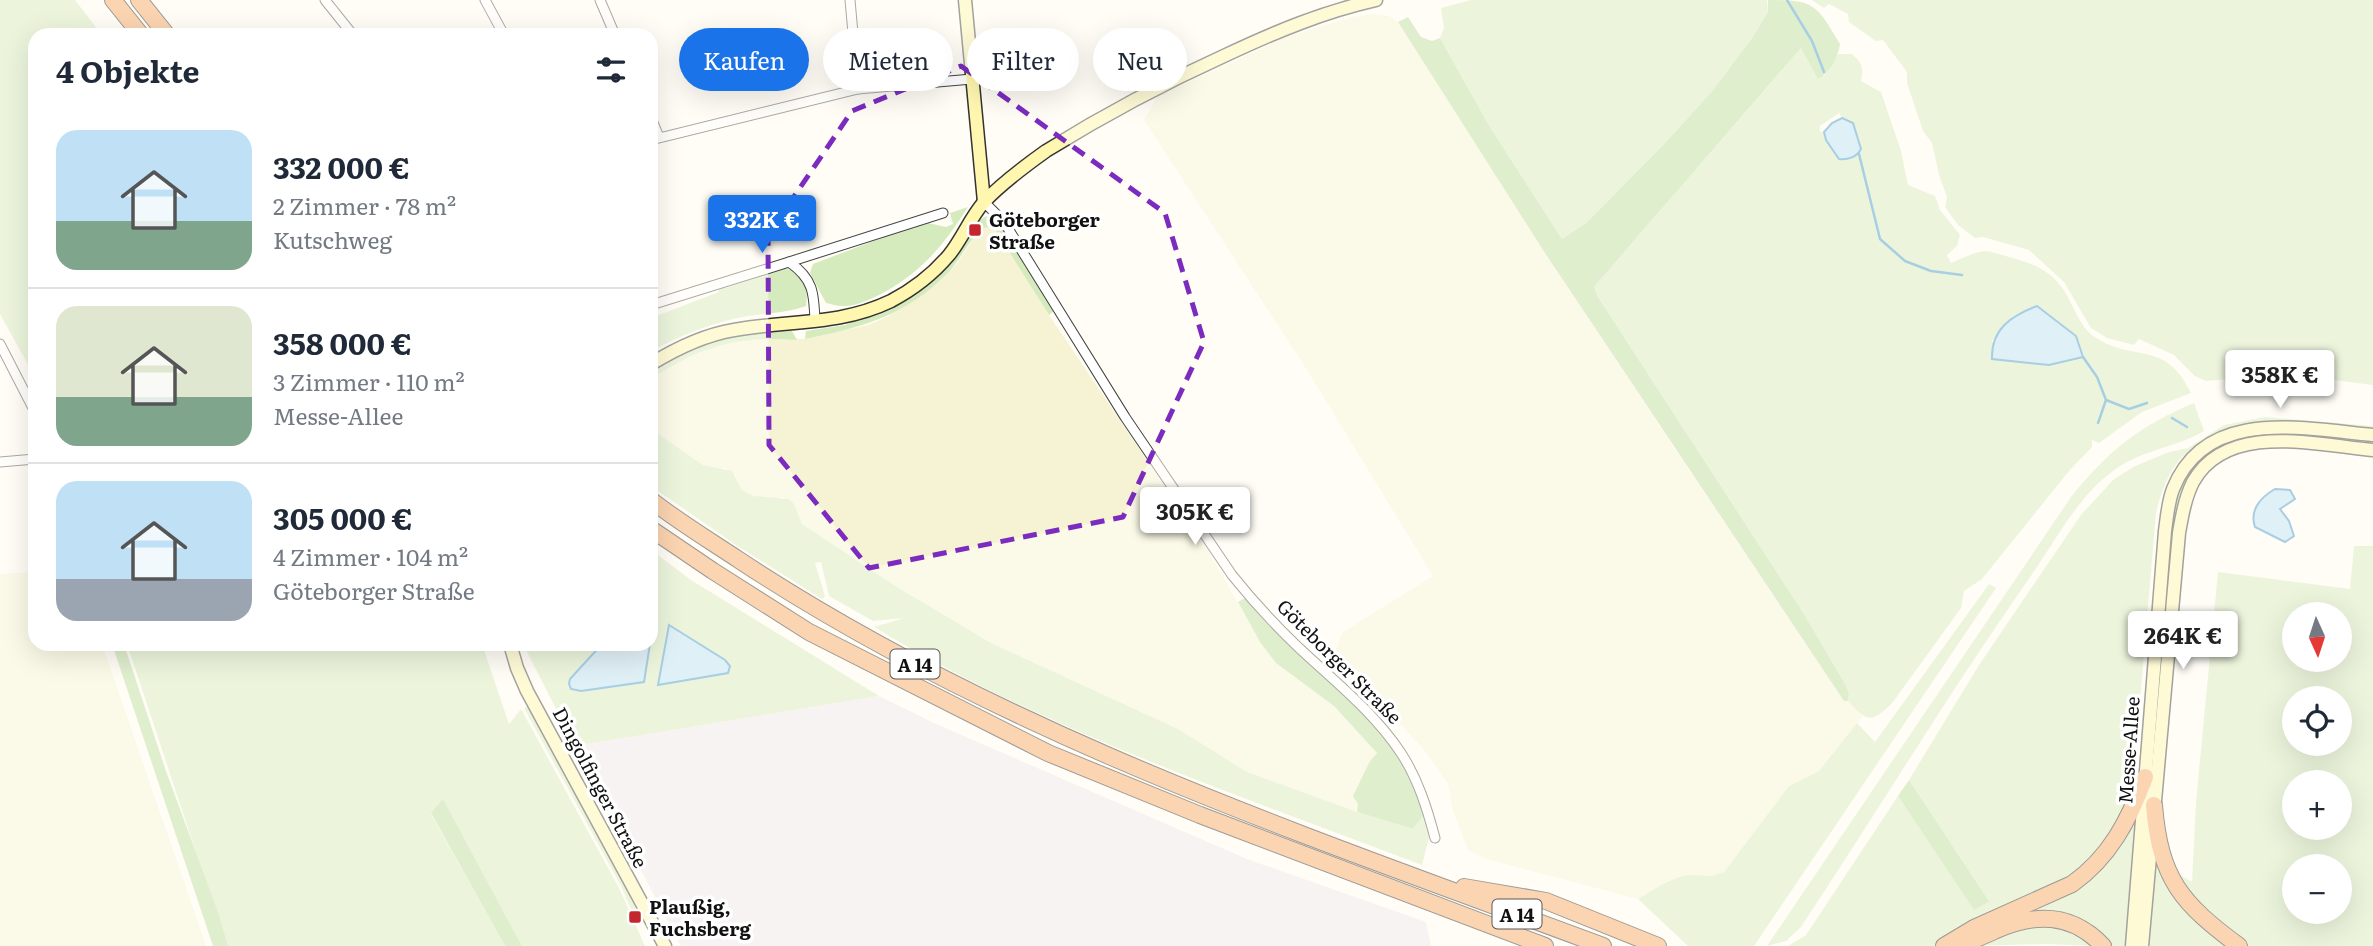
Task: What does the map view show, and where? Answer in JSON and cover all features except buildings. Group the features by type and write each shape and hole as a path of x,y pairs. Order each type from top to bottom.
{"highway":[{"path":"113,0 135,28"},
{"path":"139,0 161,28"},
{"name":"A 14","path":"658,505 796,598 900,657 1059,736 1197,794 1603,946"},
{"name":"A 14","path":"658,533 809,632 1048,753 1545,946"},
{"path":"1944,946 1974,928 2072,884 2086,874 2109,851 2129,820 2145,777"},
{"path":"2154,805 2157,840 2165,869 2173,883 2203,919 2239,946"},
{"path":"1431,882 1546,901 1658,946"},
{"path":"1965,946 2016,922 2041,918 2080,927 2092,934 2103,946"},
{"path":"1476,920 1519,946"}],"street":[{"path":"325,0 347,28"},
{"path":"485,0 500,28"},
{"path":"600,0 612,28"},
{"path":"850,0 853,28"},
{"path":"965,0 967,28"},
{"path":"658,360 678,348 715,334 833,320 870,310 916,285 949,255 984,202 1046,151 1180,76 1282,29 1327,12 1376,0"},
{"path":"658,138 850,91"},
{"path":"973,91 984,202"},
{"name":"Göteborger Straße","path":"984,202 1004,222 1125,417 1233,575 1249,596 1298,646 1383,728 1402,755 1425,801 1435,838"},
{"path":"658,303 943,213"},
{"path":"789,262 801,271 813,291 815,322"},
{"path":"0,344 28,398"},
{"name":"Messe-Allee","path":"2132,946 2165,531 2174,488 2185,467 2201,450 2223,436 2247,429 2273,426 2373,435"},
{"name":"Messe-Allee","path":"2141,946 2179,534 2183,508 2198,474 2207,464 2228,450 2262,441 2373,450"},
{"path":"0,461 28,459"},
{"name":"Dingolfinger Straße","path":"512,651 527,691 665,946"}],"highlighted area":[{"path":"961,66 1165,213 1204,342 1123,517 869,568 769,445 768,235 852,111"}],"shaded area":[{"path":"1375,14 1389,16 1398,22 1543,250 1673,446 1844,701 1848,701 1862,717 1819,771 1789,786 1724,872 1709,878 1689,875 1668,882 1638,899 1486,859 1468,850 1453,811 1448,784 1426,752 1334,653 1343,632 1433,576 1309,373 1144,120 1157,97 1170,91 1187,91 1187,83 1286,37 1352,17"},
{"path":"986,227 996,231 1049,315 1207,549 1260,642 1276,663 1334,706 1377,753 1370,761 1357,812 1247,772 1178,729 991,643 897,587 802,524 794,504 784,497 773,499 754,496 742,490 736,476 725,468 715,469 703,465 658,434 658,374 670,366 710,348 734,341 805,339 868,325 889,316 941,280 955,266 979,231"},
{"path":"28,572 28,651 104,651 206,946 0,946 0,574"},
{"path":"879,696 934,723 1247,859 1426,922 1431,946 681,946 575,746"}],"green space":[{"path":"0,0 75,0 97,28 28,28 28,364 0,314"},
{"path":"1471,0 1767,0 1768,12 1713,90 1667,141 1586,223 1562,239 1490,127 1440,38 1444,28 1441,8"},
{"path":"1768,0 1805,3 1819,12 1840,44 1833,64 1818,79 1801,48 1594,287 1804,614 1844,682 1849,693 1848,701 1844,701 1543,250 1398,22 1408,17 1421,37 1432,41 1440,38 1490,127 1562,239 1586,223 1713,90 1768,12"},
{"path":"1812,0 2373,0 2373,385 2334,380 2323,374 2298,374 2285,359 2279,372 2273,375 2206,381 2195,376 2174,355 2139,339 2134,345 2107,338 2091,328 2064,282 2029,250 1983,237 1975,238 1958,225 1945,207 1947,197 1932,143 1923,131 1907,83 1907,72 1883,40 1876,41 1849,22 1848,14 1829,4 1824,8"},
{"path":"1802,47 1824,76 1838,54 1852,54 1861,66 1861,81 1881,92 1901,151 1908,185 1935,196 1940,210 1960,235 1957,246 1947,255 1951,263 1986,251 2020,260 2045,271 2065,292 2082,324 2092,335 2112,346 2149,355 2171,365 2191,393 2142,412 2099,443 2092,440 2092,447 2069,471 1982,579 1964,591 1961,608 1893,702 1880,714 1869,718 1848,701 1849,693 1844,682 1804,614 1594,287","holes":["1839,113 1842,118 1853,123 1859,154 1846,160 1840,159 1826,140 1824,132 1820,132 1820,126","2037,306 2076,336 1991,342 2014,315"]},
{"path":"968,207 930,257 894,287 857,304 842,306 826,303 810,273 813,264 908,228 928,223 946,227 953,224 950,213"},
{"path":"987,216 1000,223 1055,310 1049,315 996,231 986,227 971,241 949,272 917,299 883,318 805,339 806,331 845,325 887,309 961,248 981,219"},
{"path":"783,268 796,273 804,281 806,306 710,325 658,348 658,315 719,292 717,286 726,288"},
{"path":"792,331 797,340 757,339 721,346 703,351 658,375 658,365 686,351 719,340"},
{"path":"2194,403 2204,431 2124,464 2088,494 2066,522 1970,666 1801,927 1786,941 1767,946 2071,497 2098,466 2126,441 2157,421"},
{"path":"2265,417 2373,426 2373,430 2288,422 2244,425 2207,440 2186,458 2183,456 2173,469 2156,513 2133,783 2127,803 2109,839 2068,880 1959,930 1933,946 1788,946 1806,935 1898,796 1974,909 1989,901 1909,780 1979,665 2081,515 2113,480 2133,467 2169,452 2188,448 2224,425"},
{"path":"2278,431 2359,441 2268,437 2242,440 2218,449 2199,465 2184,490 2174,525 2139,946 2173,506 2193,466 2209,450 2228,440"},
{"path":"658,434 703,465 732,471 742,490 754,496 789,499 794,504 802,524 897,587 991,643 1178,729 1247,772 1357,812 1413,829 1425,814 1430,834 1422,865 1142,758 1006,698 874,627 904,618 873,621 829,596 821,562 815,563 825,596 822,599 736,545 658,491"},
{"path":"2354,546 2373,546 2373,946 2246,946 2206,916 2171,870 2192,882 2196,802 2218,572 2350,589"},
{"path":"658,555 691,580 879,696 575,746 527,651 658,651"},
{"path":"1989,584 1996,588 1754,946 1688,946 1638,899 1677,878 1691,875 1710,876 1724,872 1789,786 1819,771 1857,723 1875,742"},
{"path":"1245,598 1381,730 1410,774 1425,814 1413,829 1357,812 1358,804 1353,796 1370,761 1377,753 1334,706 1276,663 1260,642 1238,602"},
{"path":"114,651 126,651 166,771 219,915 228,946 213,946"},
{"path":"129,651 484,651 509,724 521,709 619,888 645,946 522,946 443,800 431,814 505,946 227,946"},
{"path":"524,708 530,708 625,885 637,912 633,914 621,886"},
{"path":"1909,780 1990,901 1974,910 1898,796"},
{"path":"443,799 522,946 505,946 431,813"},
{"path":"2137,807 2127,946 2109,946 2072,919 1962,938 2060,895"},
{"path":"2153,850 2232,946 2146,946"},
{"path":"2065,925 2093,946 1970,946 2015,926"}],"water":[{"path":"1842,118 1853,123 1861,149 1855,156 1839,159 1826,140 1824,132 1832,123"},
{"path":"2037,306 2076,336 2083,357 2049,365 1992,359 1995,339 2004,325"},
{"path":"2275,489 2290,490 2295,499 2280,509 2289,521 2294,536 2285,542 2255,527 2255,510 2265,496"},
{"path":"669,625 725,660 730,666 728,673 658,685"},
{"path":"596,651 649,651 644,682 581,691 571,689 570,679"}],"waterway":[{"path":"1787,0 1812,41 1824,72"},
{"path":"1859,154 1880,239 1905,261 1931,271 1962,275"},
{"path":"2083,357 2097,377 2106,400 2129,409 2147,403"},
{"path":"2098,423 2106,400"},
{"path":"2172,418 2187,427"}],"place":[{"name":"Göteborger Straße","path":"975,230"},
{"name":"Plaußig, Fuchsberg","path":"635,917"}]}
